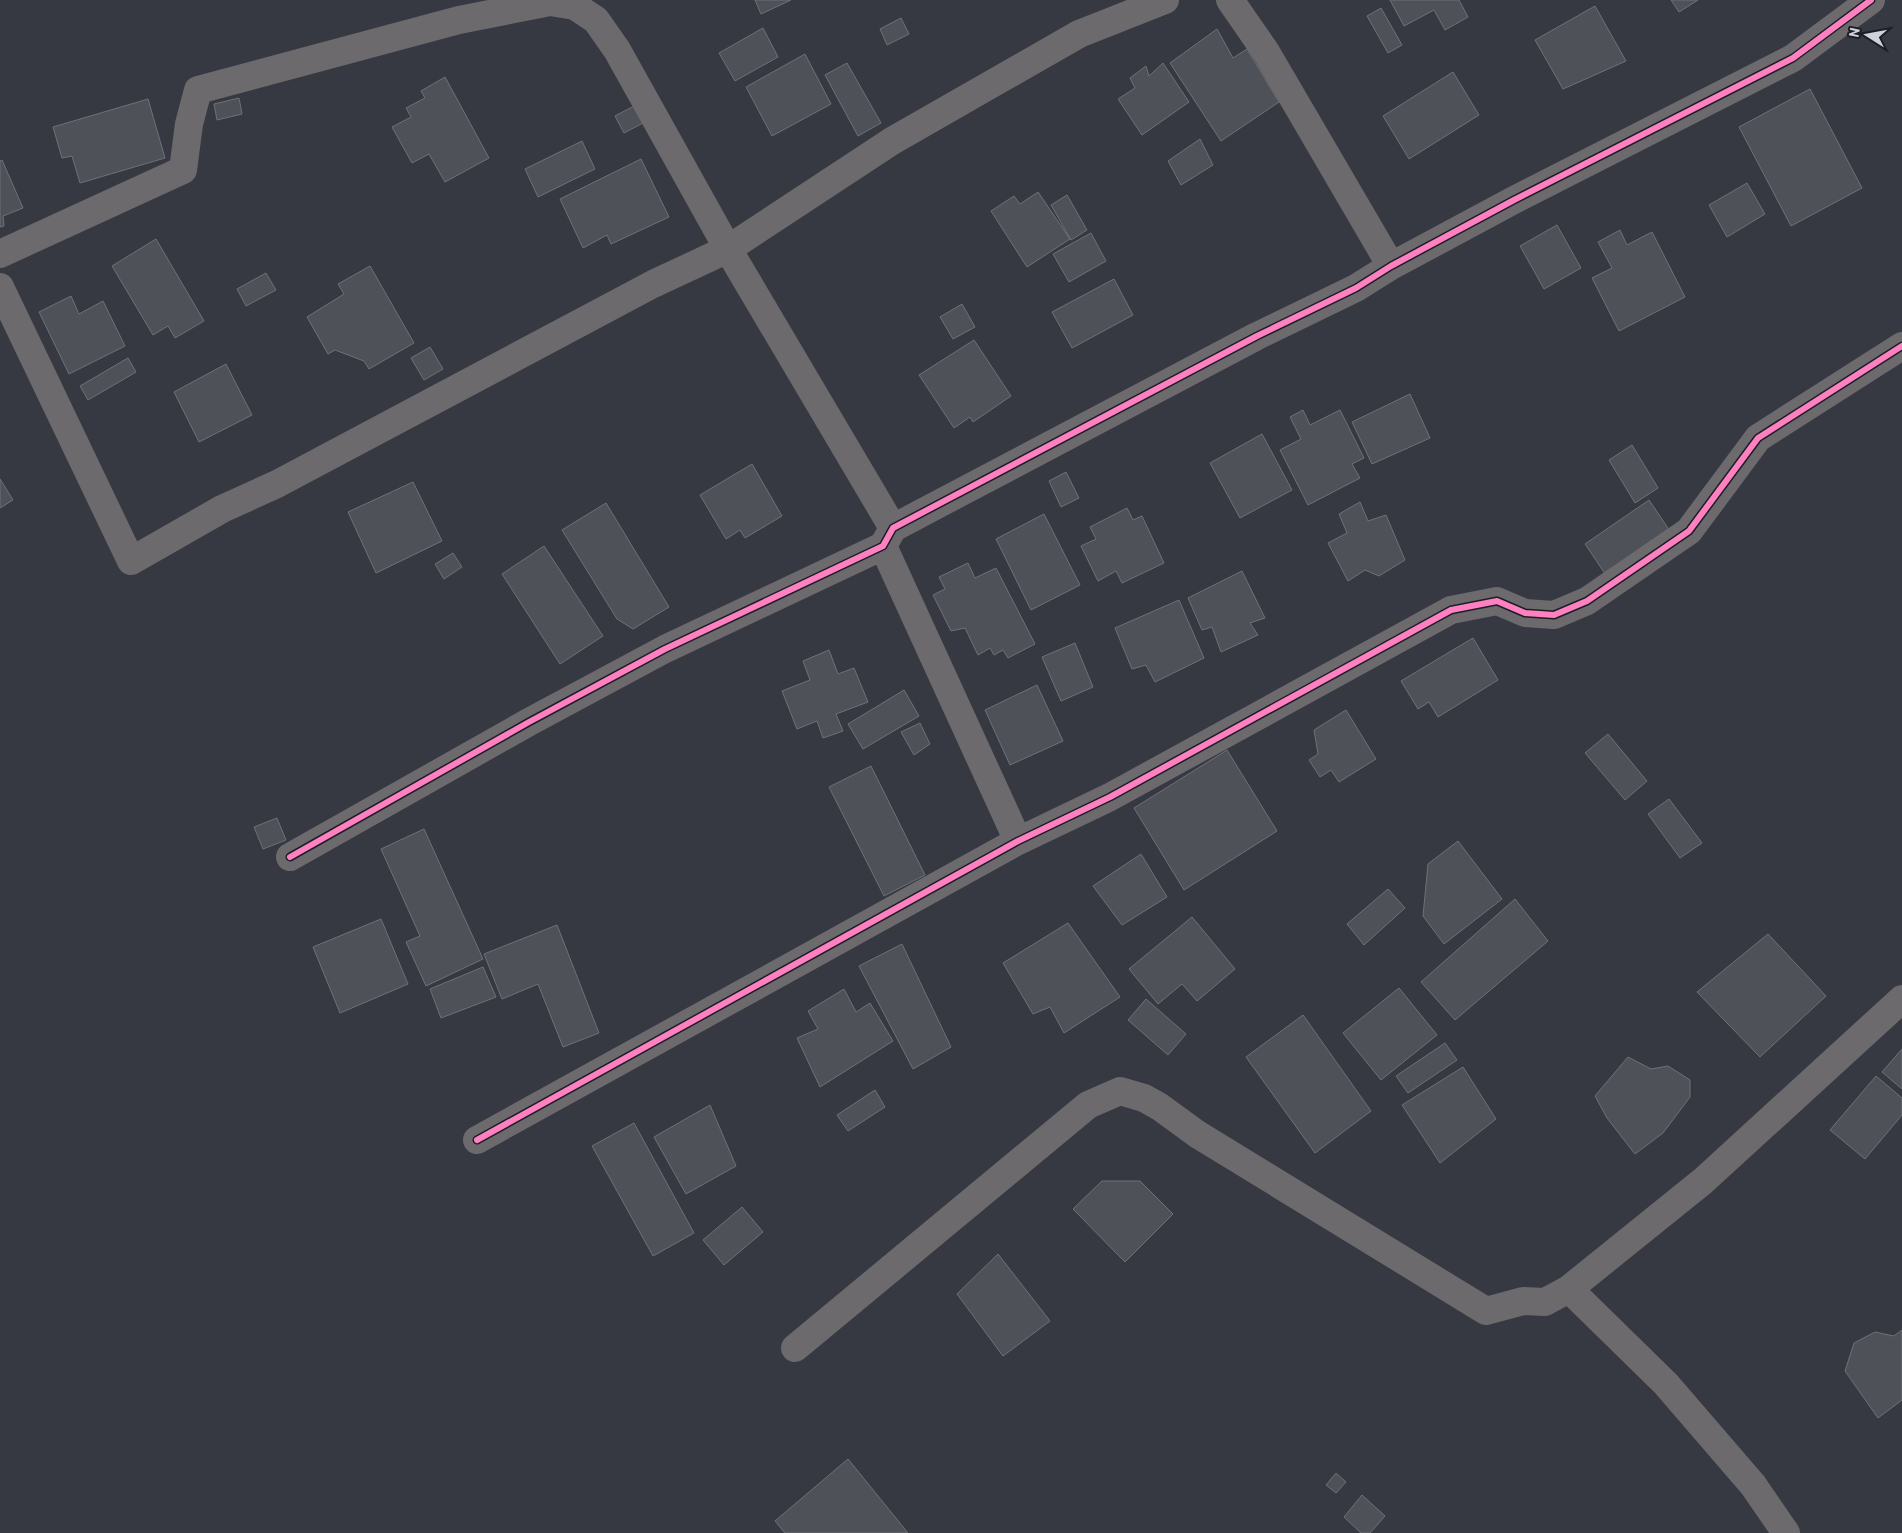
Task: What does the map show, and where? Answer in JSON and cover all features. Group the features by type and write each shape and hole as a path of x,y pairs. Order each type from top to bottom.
{"street":[{"path":"0,287 130,561 222,509 278,484 653,284 728,249 892,141 1071,39 1165,0"},
{"path":"1230,0 1266,52 1391,266"},
{"path":"290,857 521,727 665,649 888,537 1256,336 1356,288 1391,266 1514,200 1793,58 1871,0"},
{"path":"0,254 183,170 189,124 198,90 459,20 550,2 575,6 596,20 612,42 888,537 1018,841"},
{"path":"477,1140 1018,841 1110,797 1451,610 1497,601 1525,613 1554,615 1587,601 1689,531 1758,438 1902,346"},
{"path":"795,1348 1088,1105 1120,1090 1144,1098 1160,1107 1197,1134 1486,1311 1523,1301 1545,1302 1569,1288 1703,1180 1902,999"},
{"path":"1569,1288 1666,1384 1752,1485 1786,1533"}],"building":[{"path":"755,0 791,0 761,14"},
{"path":"1390,0 1459,0 1468,17 1445,30 1434,10 1404,26"},
{"path":"1671,0 1698,0 1679,12"},
{"path":"1595,6 1626,61 1563,89 1535,40"},
{"path":"1381,8 1402,45 1388,53 1367,16"},
{"path":"901,18 909,34 887,45 880,29"},
{"path":"763,28 778,57 735,81 719,53"},
{"path":"1217,29 1233,58 1247,49 1279,102 1221,141 1170,63"},
{"path":"805,54 831,104 772,136 746,87"},
{"path":"847,63 881,123 858,136 825,75"},
{"path":"1163,63 1189,102 1142,135 1118,99 1135,88 1130,78 1146,66 1149,76"},
{"path":"1453,72 1479,115 1409,159 1383,116"},
{"path":"445,77 489,158 445,182 429,154 412,163 392,127 411,117 406,108 425,98 421,91"},
{"path":"1810,89 1862,188 1791,226 1739,127"},
{"path":"239,98 242,114 217,120 214,104"},
{"path":"148,99 165,158 80,183 72,156 62,158 53,127"},
{"path":"634,106 643,123 624,133 615,116"},
{"path":"1200,139 1213,165 1181,185 1168,161"},
{"path":"582,141 595,169 538,197 525,169"},
{"path":"641,159 669,217 611,244 607,235 583,248 560,199"},
{"path":"2,160 23,208 3,216 4,226 0,227 0,161"},
{"path":"1747,183 1765,214 1727,237 1709,205"},
{"path":"1038,192 1070,239 1027,267 991,211 1014,196 1020,204"},
{"path":"1067,195 1087,230 1071,240 1051,205"},
{"path":"1557,225 1581,268 1544,289 1520,246"},
{"path":"1620,230 1627,245 1652,232 1685,297 1619,331 1592,278 1612,268 1598,242"},
{"path":"1091,233 1106,261 1069,282 1053,254"},
{"path":"156,239 204,321 175,338 168,326 153,335 112,266"},
{"path":"370,266 414,343 369,369 364,361 335,350 328,354 307,317 344,294 338,284"},
{"path":"266,273 276,290 246,306 237,289"},
{"path":"1114,279 1133,315 1072,348 1052,312"},
{"path":"71,296 79,314 103,301 125,346 69,374 39,312"},
{"path":"962,304 975,327 953,339 940,317"},
{"path":"974,340 1011,396 973,422 970,417 954,428 919,375"},
{"path":"430,347 443,369 424,380 411,358"},
{"path":"128,358 136,372 88,400 80,386"},
{"path":"226,364 252,415 199,442 174,392"},
{"path":"1410,394 1430,438 1372,464 1352,422"},
{"path":"1303,410 1310,425 1340,410 1364,458 1352,464 1360,478 1308,505 1280,450 1301,439 1290,417"},
{"path":"1262,434 1292,490 1240,518 1210,463"},
{"path":"1632,445 1658,488 1635,503 1609,460"},
{"path":"752,464 782,516 745,538 740,530 726,539 700,495"},
{"path":"1066,472 1079,498 1061,507 1049,481"},
{"path":"0,479 13,500 0,508"},
{"path":"413,482 442,541 376,573 348,512"},
{"path":"1649,500 1672,534 1608,578 1585,544"},
{"path":"1360,502 1368,521 1386,515 1405,560 1379,576 1365,570 1348,581 1328,543 1347,533 1339,514"},
{"path":"606,503 669,607 633,629 617,619 562,530"},
{"path":"1127,508 1133,520 1142,516 1164,563 1122,583 1116,571 1098,581 1081,546 1096,539 1090,527"},
{"path":"1044,514 1080,585 1031,610 996,539"},
{"path":"544,546 603,636 560,664 502,574"},
{"path":"453,553 462,567 444,579 435,564"},
{"path":"968,563 975,578 996,568 1035,644 1008,658 1003,650 994,655 990,648 978,655 965,628 951,631 933,595 945,589 939,577"},
{"path":"1242,571 1265,618 1250,623 1258,635 1221,652 1212,627 1202,630 1188,598"},
{"path":"1179,600 1204,658 1155,682 1146,665 1132,669 1115,628"},
{"path":"1473,638 1498,680 1438,717 1429,702 1418,709 1401,681"},
{"path":"1075,643 1093,687 1061,701 1042,657"},
{"path":"829,650 838,674 854,668 868,702 836,714 843,731 823,738 817,721 797,729 782,691 810,680 803,661"},
{"path":"1037,685 1063,741 1010,765 985,710"},
{"path":"904,690 919,716 863,749 848,724"},
{"path":"1346,710 1376,759 1339,782 1331,770 1320,777 1309,760 1318,754 1314,730"},
{"path":"920,723 930,744 914,755 901,732"},
{"path":"1608,734 1647,781 1625,800 1585,753"},
{"path":"1227,750 1277,831 1184,890 1134,808"},
{"path":"871,766 925,875 884,896 829,787"},
{"path":"1669,799 1702,843 1680,858 1648,814"},
{"path":"277,818 286,840 263,849 254,827"},
{"path":"424,829 483,959 426,986 406,942 420,936 381,849"},
{"path":"1458,841 1502,899 1444,944 1423,916 1428,864"},
{"path":"1141,854 1167,897 1122,925 1093,886"},
{"path":"1388,889 1405,908 1364,945 1347,924"},
{"path":"1515,899 1548,941 1455,1020 1421,982"},
{"path":"1192,917 1235,969 1197,1001 1182,984 1158,1004 1129,969"},
{"path":"381,919 408,984 340,1013 313,947"},
{"path":"1068,923 1120,997 1064,1033 1050,1007 1033,1014 1003,963"},
{"path":"557,925 599,1033 563,1047 538,984 502,999 484,954"},
{"path":"1768,934 1826,996 1760,1057 1697,992"},
{"path":"902,944 951,1047 913,1069 859,966"},
{"path":"483,967 496,997 441,1018 430,989"},
{"path":"1399,988 1437,1035 1381,1080 1343,1033"},
{"path":"844,989 856,1012 870,1003 893,1041 820,1087 797,1038 818,1029 808,1011"},
{"path":"1146,999 1186,1034 1168,1055 1128,1020"},
{"path":"1303,1015 1371,1111 1315,1153 1246,1057"},
{"path":"1445,1043 1457,1060 1408,1093 1396,1076"},
{"path":"1902,1049 1902,1089 1882,1072"},
{"path":"1628,1057 1651,1069 1668,1066 1690,1080 1690,1097 1663,1133 1635,1154 1607,1118 1595,1096"},
{"path":"1463,1067 1496,1119 1440,1163 1402,1105"},
{"path":"1876,1076 1902,1098 1902,1115 1865,1159 1830,1130"},
{"path":"875,1090 885,1107 848,1131 837,1115"},
{"path":"710,1105 736,1166 686,1194 654,1137"},
{"path":"634,1123 694,1233 653,1256 592,1146"},
{"path":"1102,1181 1140,1181 1173,1214 1125,1262 1073,1209"},
{"path":"742,1207 763,1232 724,1265 703,1240"},
{"path":"998,1254 1050,1321 1003,1356 957,1294"},
{"path":"1902,1330 1902,1400 1878,1418 1845,1371 1854,1343 1875,1332 1894,1336"},
{"path":"848,1459 908,1533 785,1533 775,1521"},
{"path":"1336,1473 1346,1482 1336,1493 1326,1485"},
{"path":"1362,1495 1385,1516 1370,1533 1361,1533 1344,1517"}],"cycle path":[{"path":"290,857 529,722 665,649 883,546 893,528 1257,336 1356,288 1391,266 1514,200 1793,58 1871,0"},
{"path":"477,1140 1018,841 1110,797 1451,610 1497,601 1525,613 1554,615 1587,601 1689,531 1758,438 1902,346"}]}
